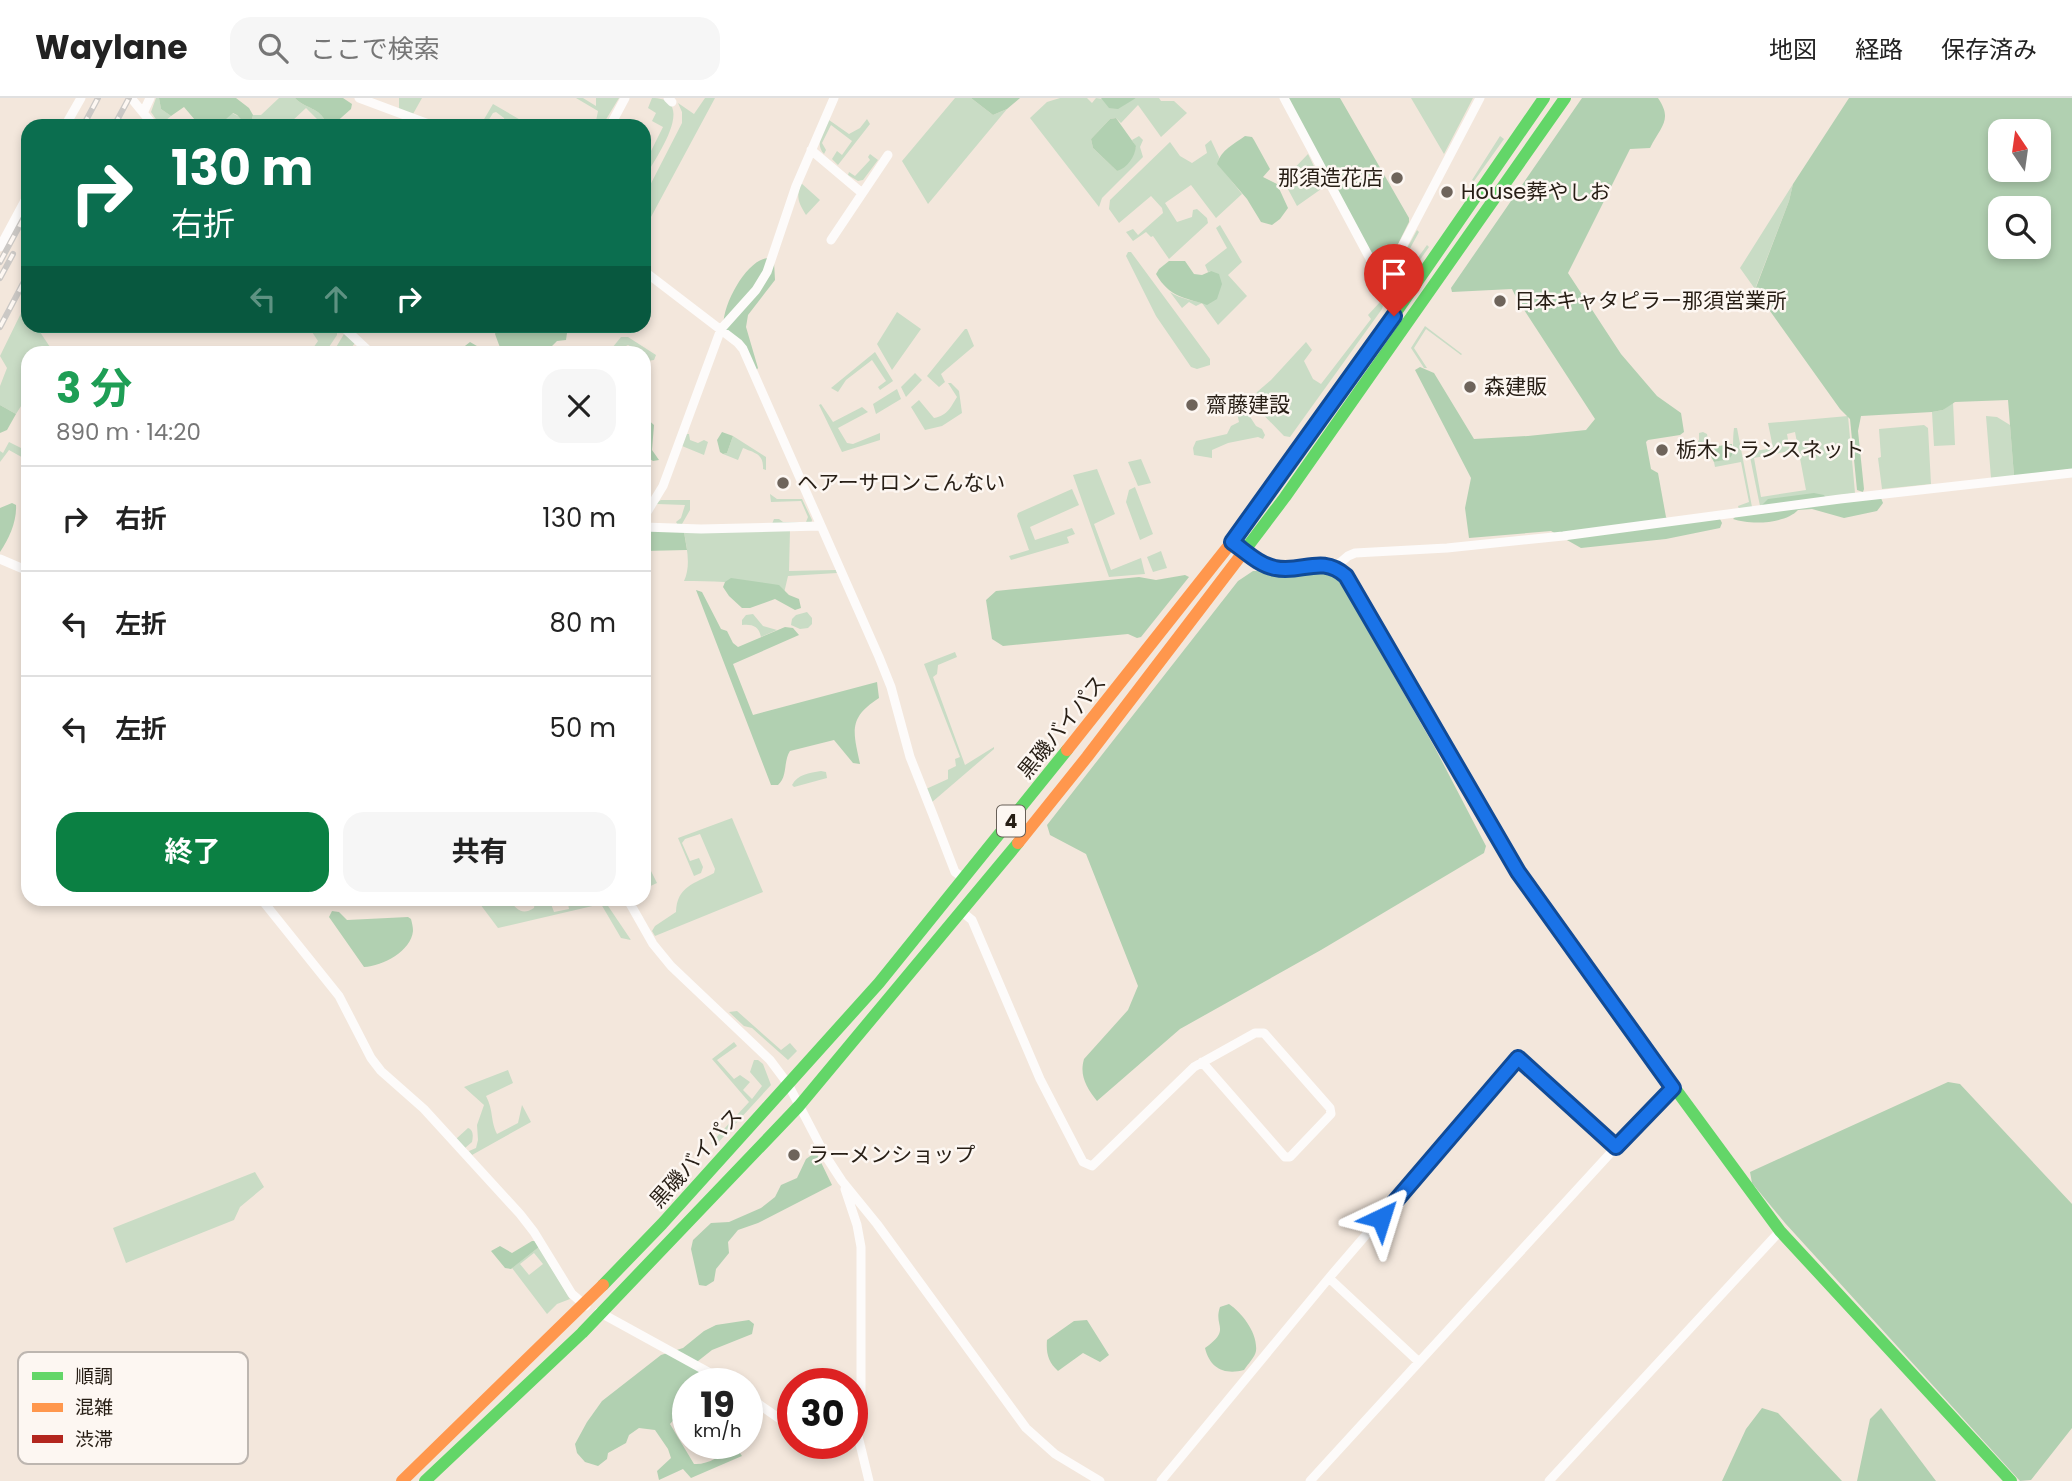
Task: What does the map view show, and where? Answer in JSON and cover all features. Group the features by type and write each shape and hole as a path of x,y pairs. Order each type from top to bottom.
{"main road":[{"name":"黒磯バイパス","path":"402,1481 662,1224 879,984 1232,542 1403,305 1544,98"},
{"name":"黒磯バイパス","path":"425,1481 601,1313 799,1106 962,912 1087,757 1285,497 1565,98"},
{"path":"1403,305 1414,314"},
{"path":"1232,542 1264,565 1274,568 1320,564 1334,568 1346,576 1518,872 1673,1088 1780,1231 2011,1481"}],"street":[{"path":"69,119 81,98"},
{"path":"131,98 149,119"},
{"path":"144,111 150,98"},
{"path":"359,98 415,119"},
{"path":"614,119 625,98"},
{"path":"651,506 663,486 721,329 757,290 767,272 796,186 834,98"},
{"path":"1284,98 1383,283 1403,305"},
{"path":"1383,283 1479,98"},
{"path":"811,150 862,193"},
{"path":"831,240 888,155"},
{"path":"0,247 21,208"},
{"path":"651,276 743,349 879,657 891,687 910,757 956,872 965,879"},
{"path":"350,333 363,346"},
{"path":"1334,568 1355,553 1447,548 1563,536 1840,499 2072,473"},
{"path":"651,527 701,529 820,526"},
{"path":"0,559 21,568"},
{"path":"267,906 339,996 371,1058 381,1071 424,1109 520,1214 540,1240 572,1294 584,1304 701,1368"},
{"path":"631,906 653,944 671,966 770,1060 788,1084 825,1155 842,1181 877,1224 1026,1428 1055,1454 1100,1481"},
{"path":"962,912 972,920 1040,1079 1083,1162 1092,1166 1202,1062 1255,1033 1264,1034 1330,1108 1331,1114 1290,1157 1285,1157 1202,1062"},
{"path":"1161,1481 1329,1278 1518,1058 1616,1147"},
{"path":"1310,1481 1673,1088"},
{"path":"842,1181 857,1224 861,1247 861,1368"},
{"path":"1549,1481 1780,1231"},
{"path":"1329,1278 1419,1362"},
{"path":"862,1459 869,1481"}],"green space":[{"path":"156,98 159,98 161,109 171,116 167,119 156,119 151,112"},
{"path":"159,98 236,98 249,108 253,115 252,119 241,119 233,113 226,119 194,119 184,107 171,116 161,109"},
{"path":"279,98 295,98 324,119 317,119 306,108 294,119 252,119 253,115 261,115"},
{"path":"295,98 343,98 352,104 351,109 340,119 324,119"},
{"path":"399,98 422,98 413,114 399,109"},
{"path":"576,98 583,98 596,106 596,98 619,98 606,119 596,119 598,111"},
{"path":"652,98 666,101 672,108 673,119 664,145 651,167 651,151 663,127 652,121 656,113 648,108"},
{"path":"705,98 715,98 651,217 651,183 682,123 682,112 678,103 694,114"},
{"path":"955,98 971,98 993,115 1007,109 928,204 902,161"},
{"path":"971,98 1020,98 1007,109 993,115"},
{"path":"1060,98 1087,98 1092,103 1096,98 1126,102 1136,98 1159,98 1161,101 1174,101 1187,113 1161,137 1138,105 1121,123 1116,118 1110,119 1091,139 1093,148 1117,171 1136,147 1132,140 1139,136 1143,140 1140,147 1143,157 1102,198 1099,207 1030,118 1047,102"},
{"path":"1101,98 1136,98 1118,109 1109,108"},
{"path":"1288,98 1340,98 1409,218 1389,262 1381,264 1375,260"},
{"path":"1411,98 1473,98 1444,154"},
{"path":"1582,98 1658,98 1665,112 1664,123 1650,148 1630,149 1568,273 1621,354 1657,396 1681,413 1684,432 1646,442 1651,469 1658,473 1666,517 1671,524 1720,519 1722,523 1720,528 1666,539 1581,548 1551,531 1469,538 1465,508 1471,478 1415,370 1420,367 1434,373 1474,439 1586,430 1595,419 1512,289 1452,292 1451,288"},
{"path":"1849,98 2072,98 2072,469 2014,476 2008,400 1955,402 1943,410 1932,412 1861,416 1858,431 1864,489 1863,492 1857,490 1850,419 1840,409 1755,290 1793,184"},
{"path":"493,104 519,119 504,119 496,112 489,119 484,119"},
{"path":"232,113 243,119 226,119"},
{"path":"1116,118 1136,146 1130,162 1117,171 1093,148 1091,139 1110,119"},
{"path":"867,119 870,124 838,165 832,159 837,151 842,155 852,141 831,125 822,143 826,150 824,154 821,150 820,141 829,120 849,134 860,128"},
{"path":"1245,136 1254,140 1270,169 1263,177 1277,184 1288,208 1272,225 1261,222 1247,199 1217,164 1225,151"},
{"path":"1500,136 1504,139 1474,181 1472,180"},
{"path":"1211,140 1219,157 1218,164 1242,194 1216,218 1191,185 1165,203 1177,222 1192,217 1193,210 1197,209 1207,218 1208,223 1169,259 1153,236 1146,232 1133,241 1126,232 1133,229 1138,235 1163,213 1162,208 1151,196 1119,223 1109,209 1110,200 1170,142 1180,156 1192,163 1207,153 1205,145"},
{"path":"870,154 878,160 863,180 858,181 848,175 849,172 855,176 870,160"},
{"path":"1308,154 1324,187 1297,206 1283,180"},
{"path":"801,183 820,200 806,215 799,199"},
{"path":"1793,184 1789,201 1755,289 1740,268"},
{"path":"1220,225 1242,262 1228,275 1247,296 1218,325 1202,303 1196,306 1189,302 1182,308 1170,292 1207,304 1211,271 1208,272 1205,265 1227,248 1216,228"},
{"path":"1417,230 1419,232 1395,276 1401,281 1427,245 1429,247 1403,284 1399,284 1392,276"},
{"path":"1131,252 1210,359 1210,365 1197,369 1191,367 1156,316 1126,256"},
{"path":"768,258 774,262 775,280 748,315 746,327 758,368 755,372 724,330 724,321 730,299 743,276 751,267"},
{"path":"1169,261 1185,261 1194,274 1202,275 1211,271 1219,274 1222,284 1217,299 1207,305 1172,292 1156,274"},
{"path":"1380,302 1382,309 1290,437 1284,436 1252,403 1257,392 1306,342 1312,350 1304,361 1313,379 1321,384 1371,319 1368,315"},
{"path":"897,312 921,329 892,370 877,344"},
{"path":"21,313 21,333 41,333 49,346 21,346 21,406 16,414 0,405 0,386 7,368 0,356"},
{"path":"1425,326 1462,354 1426,329 1414,348 1427,368 1424,368 1411,348"},
{"path":"965,329 974,346 941,374 945,382 939,387 927,376"},
{"path":"313,333 337,333 330,346 314,346 318,341"},
{"path":"567,333 566,340 557,341 552,346 499,346 495,334"},
{"path":"344,334 355,343 353,346 337,346"},
{"path":"621,337 628,337 642,346 628,345 614,346"},
{"path":"875,352 893,381 880,390 878,387 886,381 872,360 846,380 838,392 831,388"},
{"path":"915,373 922,380 906,397 901,387"},
{"path":"948,383 959,391 962,413 942,426 925,430 911,407 919,400 934,418 943,415 957,397"},
{"path":"897,389 901,399 876,414 873,404"},
{"path":"1953,402 1955,445 1934,446 1932,412 1943,410"},
{"path":"821,404 833,422 862,407 868,412 838,428 847,443 853,444 880,433 880,440 842,452 819,405"},
{"path":"0,405 16,414 7,430 0,433"},
{"path":"1243,406 1256,426 1262,429 1265,435 1263,439 1258,437 1228,443 1212,450 1212,458 1194,455 1196,441 1227,434 1231,426 1239,422 1236,409"},
{"path":"1848,416 1855,493 1760,506 1749,452 1773,448 1768,423","holes":["1795,432 1806,490 1761,497 1754,458 1790,451 1787,434"]},
{"path":"1986,416 1997,417 2010,425 2014,476 1991,478"},
{"path":"651,422 654,425 652,450 659,460 651,460"},
{"path":"1924,425 1928,428 1931,484 1882,489 1878,458 1881,457 1879,429"},
{"path":"1734,428 1737,428 1752,507 1739,509 1738,506 1749,502 1741,462 1715,467 1714,462 1731,455"},
{"path":"722,432 733,436 727,453 723,454 717,440"},
{"path":"1699,433 1707,434 1709,448 1707,453 1700,454 1696,444"},
{"path":"686,434 689,434 690,440 698,443 704,440 708,442 704,455 682,446"},
{"path":"733,436 766,457 766,470 763,469 758,455 743,448 738,460 723,454 727,453"},
{"path":"9,442 21,448 21,457 9,450 0,462 0,451 3,453"},
{"path":"1732,444 1732,455 1729,459 1714,462 1709,453 1712,447"},
{"path":"1141,459 1151,483 1138,486 1128,462"},
{"path":"1097,469 1115,514 1094,524 1111,570 1141,558 1145,574 1109,577 1073,475"},
{"path":"1135,487 1153,534 1140,540 1126,502 1129,490"},
{"path":"1072,489 1079,505 1030,527 1035,540 1072,528 1075,534 1067,537 1069,543 1011,560 1009,556 1029,550 1018,513"},
{"path":"1814,493 1824,495 1829,503 1881,498 1883,503 1877,511 1844,518 1812,509 1798,510 1776,521 1748,522 1733,519 1761,506 1768,499"},
{"path":"770,494 777,499 802,499 812,520 811,524 772,524 774,519 783,522 806,522 808,517 801,501 771,502"},
{"path":"690,500 690,510 682,524 678,525 676,522 681,518 685,505 657,504 651,513 657,502"},
{"path":"12,503 16,505 14,523 0,552 0,508"},
{"path":"651,530 684,532 687,550 651,551"},
{"path":"790,530 789,571 836,570 837,573 788,576 784,593 747,584 684,581 688,563 684,532"},
{"path":"1161,551 1167,568 1153,572 1147,557"},
{"path":"1253,571 1323,572 1338,578 1435,748 1486,846 1484,853 1321,950 1180,1029 1097,1101 1085,1081 1084,1059 1128,1010 1138,986 1086,854 1050,835 1047,825 1238,581"},
{"path":"1185,575 1189,577 1141,637 1128,634 1003,646 992,639 986,600 996,591 1139,577 1156,580"},
{"path":"731,578 779,585 789,595 799,599 801,608 795,610 775,599 750,608 742,608 723,587"},
{"path":"696,590 702,592 721,629 727,631 738,647 785,627 793,628 799,635 733,664 753,715 877,682 879,698 862,712 855,726 860,764 853,763 834,740 790,751 781,781 778,785 771,785"},
{"path":"807,612 812,618 812,624 808,628 800,629 791,625 796,615"},
{"path":"753,614 763,626 777,630 761,637 754,626 742,625 746,615"},
{"path":"955,652 957,657 938,665 937,674 933,677 965,765 994,749 931,803 926,789 948,779 948,770 956,766 955,759 960,757 924,664"},
{"path":"826,772 827,778 794,787 792,785 801,776"},
{"path":"732,818 763,892 655,936 652,931 655,926 676,912 683,891 714,873 715,869 700,834 685,839 682,843 690,861 699,858 703,867 701,873 694,876 678,838"},
{"path":"651,871 657,883 651,886"},
{"path":"482,906 515,906 526,911 534,906 552,906 554,912 569,909 568,906 592,906 498,928"},
{"path":"602,906 608,906 631,940 621,938"},
{"path":"332,911 339,912 347,920 408,917 413,926 411,938 395,956 379,964 364,967 329,917"},
{"path":"737,1011 781,1050 790,1043 797,1051 788,1060 752,1028 744,1026 729,1012"},
{"path":"734,1042 737,1046 717,1060 734,1079 740,1075 750,1082 743,1090 752,1099 762,1086 750,1072 754,1060 763,1064 771,1085 715,1146 711,1143 749,1102 712,1059"},
{"path":"508,1070 513,1083 486,1096 497,1134 518,1123 522,1105 531,1122 472,1155 469,1151 476,1148 477,1125 484,1105 464,1087"},
{"path":"1948,1082 1960,1084 2072,1204 2072,1428 2031,1480 2020,1481 1785,1223 1752,1183 1750,1172"},
{"path":"468,1128 472,1132 472,1142 465,1148 456,1139"},
{"path":"816,1152 832,1185 758,1223 738,1230 728,1242 729,1253 716,1269 714,1281 706,1286 699,1285 691,1249 693,1240 711,1223 729,1222 761,1208 775,1197 781,1185 797,1178 806,1159"},
{"path":"255,1172 264,1187 240,1207 234,1220 126,1263 113,1228"},
{"path":"532,1241 539,1247 511,1269 505,1268 491,1251 500,1246 512,1253"},
{"path":"539,1247 570,1299 557,1304 547,1314 512,1268","holes":["534,1253 543,1264 529,1275 520,1264"]},
{"path":"1229,1304 1248,1324 1256,1344 1253,1358 1244,1370 1231,1372 1215,1366 1205,1348 1220,1332 1220,1307"},
{"path":"749,1320 754,1324 752,1334 712,1350 693,1365 697,1368 672,1368 672,1459 691,1459 694,1464 714,1459 735,1459 691,1478 683,1469 659,1480 657,1471 671,1458 668,1449 655,1430 639,1428 629,1435 626,1443 608,1453 607,1459 598,1466 585,1462 577,1453 575,1444 602,1401 661,1355 683,1348 716,1325"},
{"path":"1087,1320 1109,1355 1100,1362 1083,1353 1058,1371 1048,1357 1047,1340 1074,1321"},
{"path":"1762,1408 1778,1413 1842,1481 1722,1481 1746,1429"},
{"path":"1881,1408 1936,1481 1857,1481 1870,1419"}],"railway":[{"path":"87,119 98,98"},
{"path":"118,119 129,98"},
{"path":"0,262 21,223"},
{"path":"0,278 13,254"},
{"path":"0,327 21,287"}],"traffic: fast":[{"path":"1352,376 1544,98"},
{"path":"1245,550 1565,98"},
{"path":"603,1285 662,1224 879,983 1067,750"},
{"path":"425,1481 582,1333 799,1106 1018,843"},
{"path":"1607,996 1780,1231 2011,1481"}],"traffic: slow":[{"path":"1067,750 1242,529 1352,376"},
{"path":"1018,843 1245,550"},
{"path":"1404,677 1518,872 1607,996"},
{"path":"402,1481 603,1285"}],"traffic: jam":[{"path":"1238,546 1257,561 1271,567 1326,567 1346,576 1404,677"}],"place":[{"name":"那須造花店","path":"1397,178"},
{"name":"House葬やしお","path":"1447,192"},
{"name":"日本キャタピラー那須営業所","path":"1500,301"},
{"name":"森建販","path":"1470,387"},
{"name":"齋藤建設","path":"1192,405"},
{"name":"栃木トランスネット","path":"1662,450"},
{"name":"ヘアーサロンこんない","path":"783,483"},
{"name":"ラーメンショップ","path":"794,1155"}],"route":[{"path":"1381,1218 1518,1058 1616,1147 1673,1088 1518,872 1346,576 1338,569 1320,564 1274,568 1264,565 1232,542 1394,316"}]}
